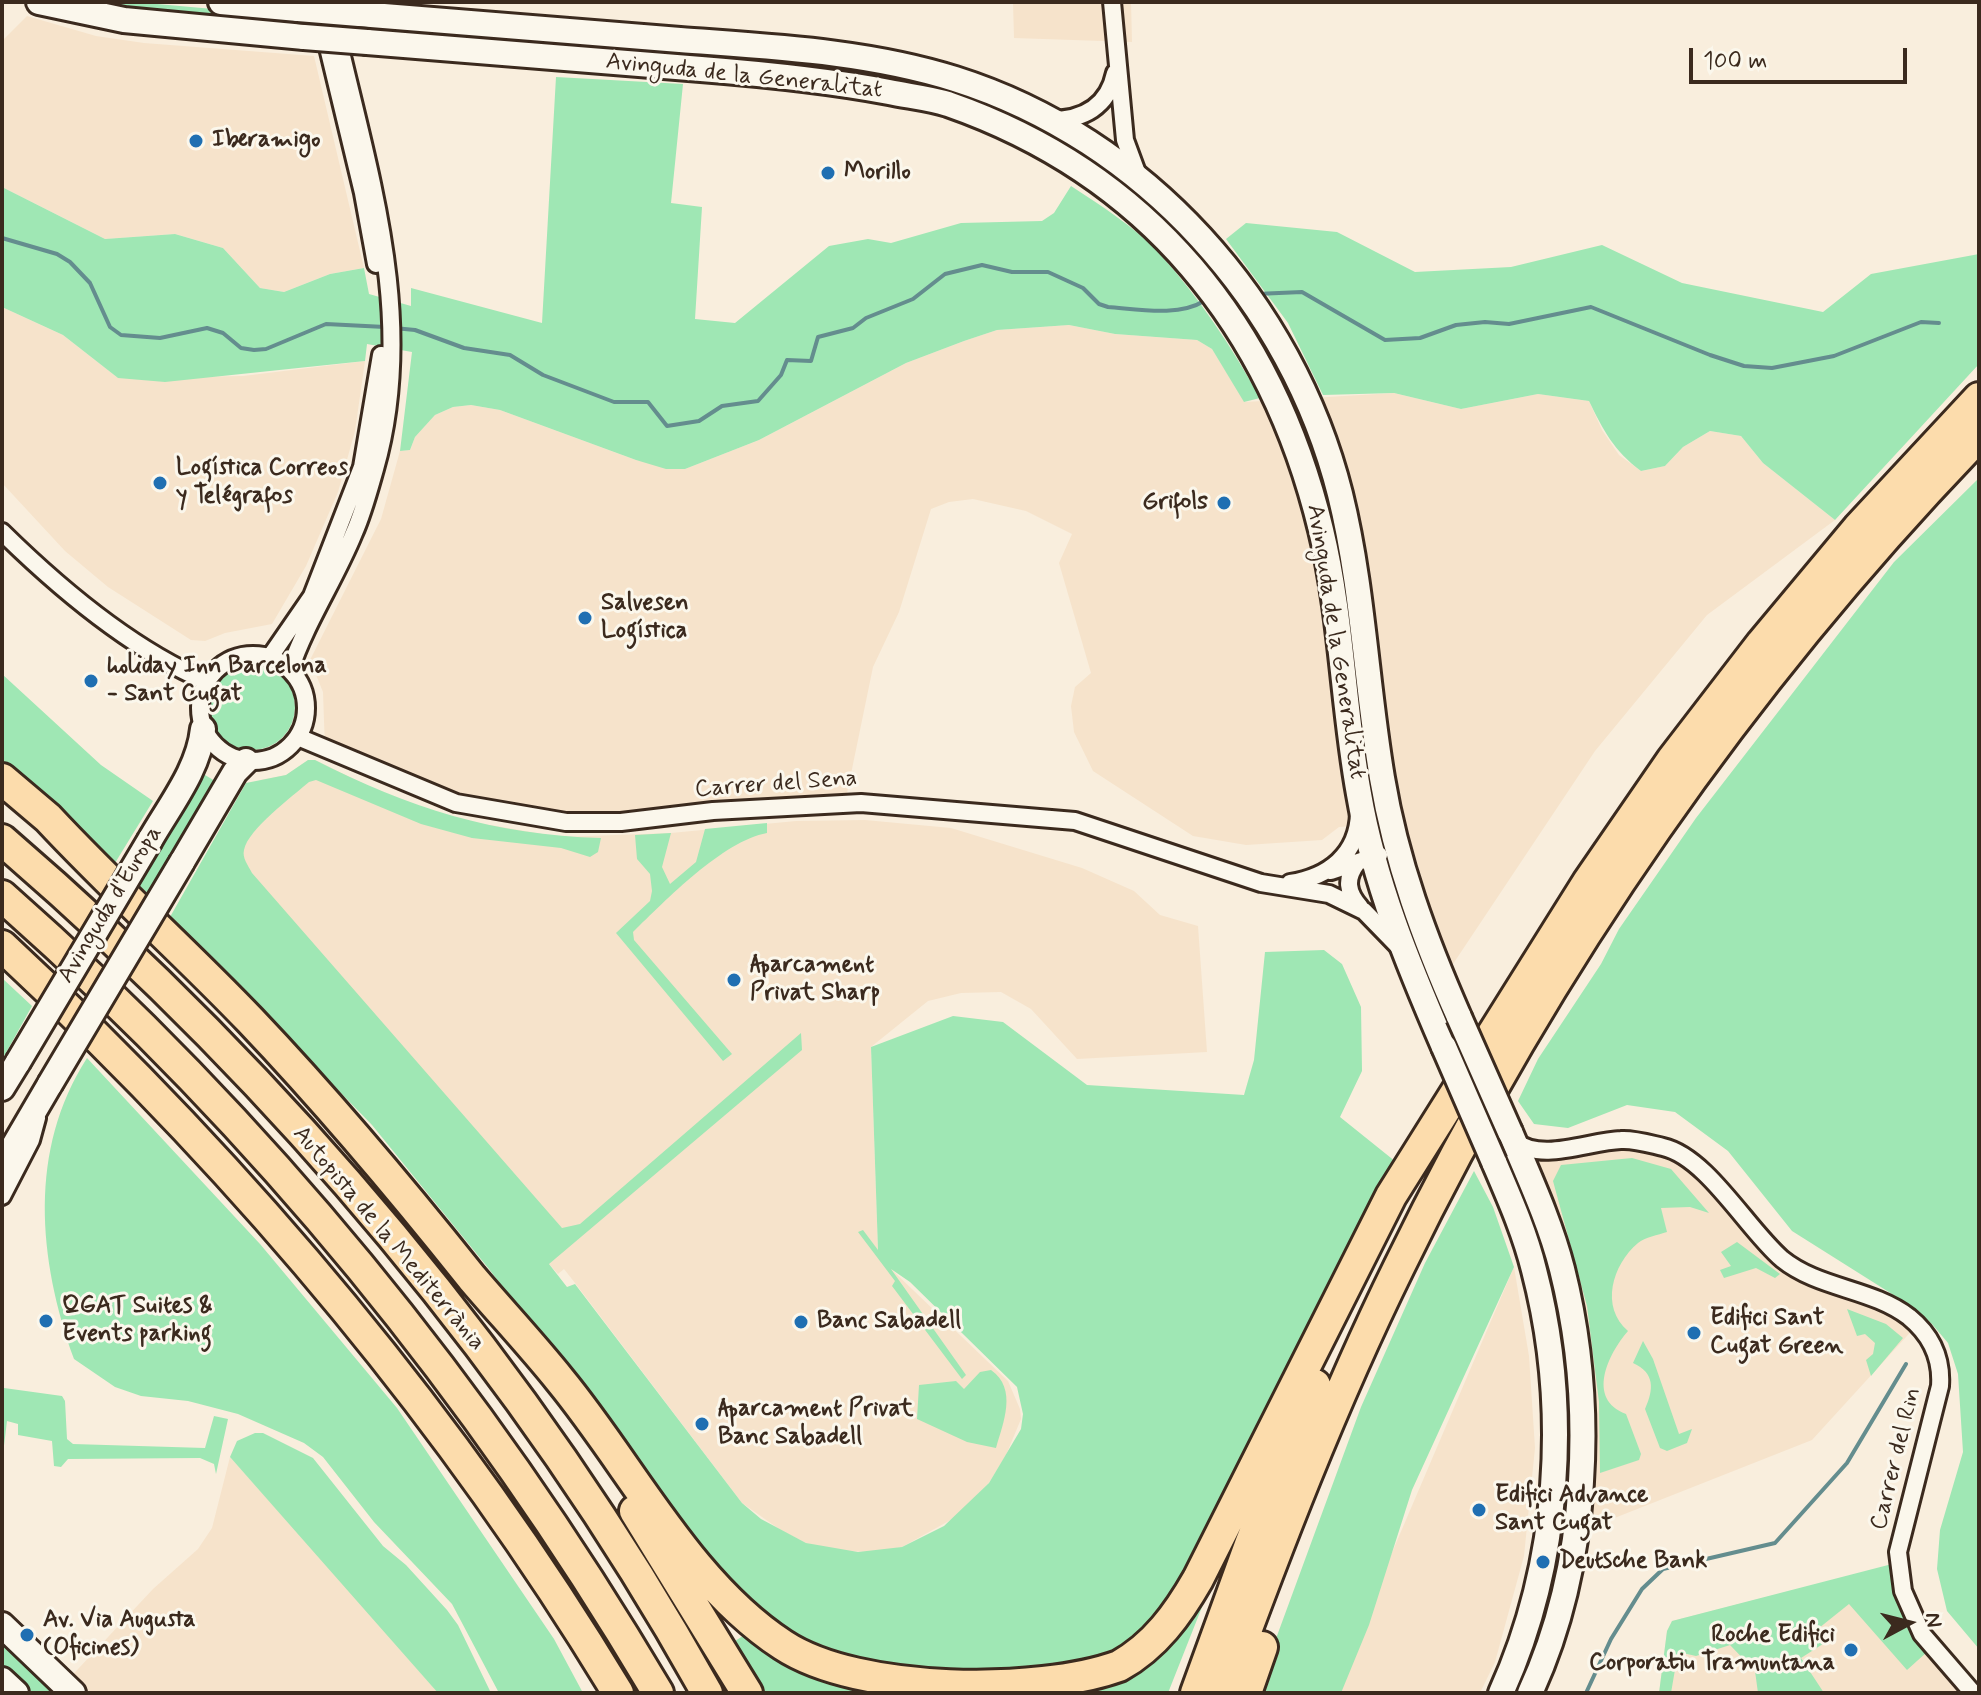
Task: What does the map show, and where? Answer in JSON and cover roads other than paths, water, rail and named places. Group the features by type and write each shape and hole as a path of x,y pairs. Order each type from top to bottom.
{"highway":[{"path":"2,779 48,818 106,880 248,1018 314,1089 562,1382 725,1597 767,1634 806,1659 847,1676 902,1687 979,1691 1052,1688 1117,1667 1143,1651 1171,1621 1198,1579 1391,1196 1455,1099 1553,934 1690,736 1858,528 1979,398"},
{"path":"1223,1693 1308,1472 1367,1333 1451,1165 1513,1054 1606,901 1688,783 1775,668 1880,542 1979,436"},
{"path":"2,793 106,880"},
{"name":"Autopista de la Mediterrània","path":"2,840 113,939 207,1033 312,1144 378,1221 554,1449 707,1693"},
{"name":"Autopista de la Mediterrània","path":"2,896 91,976 182,1067 367,1273 434,1358 543,1510 658,1693"},
{"path":"2,946 137,1075 245,1189 364,1330 561,1601 618,1693"},
{"path":"1196,1693 1272,1487 1318,1378 1367,1271 1455,1099"},
{"path":"474,1279 627,1499 747,1693"},
{"path":"1246,1693 1276,1609 1308,1472"},
{"path":"492,1503 598,1693"}],"street":[{"name":"Avinguda de la Generalitat","path":"39,2 124,20 762,74 945,103 1021,134 1103,184 1197,271 1235,320 1275,391 1305,465 1323,537 1365,858 1494,1162 1534,1270 1551,1362 1555,1417 1553,1496 1541,1572 1527,1624 1501,1693"},
{"name":"Avinguda de la Generalitat","path":"221,2 308,6 359,14 812,50 953,79 1090,144 1140,179 1190,225 1227,269 1264,318 1303,385 1325,441 1341,497 1382,778 1396,846 1441,976 1531,1184 1561,1267 1570,1307 1578,1359 1581,1463 1572,1551 1562,1598 1530,1693"},
{"path":"290,670 300,639 354,534 385,426 388,347 377,204 330,2"},
{"path":"1112,2 1125,140 1140,179"},
{"path":"308,6 363,193 385,293"},
{"path":"1045,120 1078,117 1099,105 1113,84 1116,68"},
{"path":"270,657 312,596 362,467 388,347"},
{"path":"2,532 88,607 182,671 206,681"},
{"path":"241,655 270,657 290,670 302,686 306,703 304,722 298,737 278,755 246,761 221,751 203,729 200,701 206,681 227,661 241,655"},
{"name":"Avinguda d'Europa","path":"7,1078 194,765 201,747 203,729"},
{"name":"Carrer del Sena","path":"298,737 456,803 566,822 621,822 713,811 861,803 1075,821 1261,883 1329,894 1364,911"},
{"name":"Avinguda d'Europa","path":"2,1166 235,772 246,761"},
{"path":"1331,871 1353,842 1358,823 1359,796"},
{"path":"1365,858 1389,858 1420,949 1441,976"},
{"name":"Carrer del Sena","path":"1261,883 1315,879 1365,858"},
{"name":"Carrer del Sena","path":"1365,858 1349,874 1351,897 1397,945 1430,1013"},
{"name":"Avinguda d'Europa","path":"2,1196 31,1140 46,1092"},
{"name":"Carrer del Rin","path":"1512,1137 1522,1147 1541,1151 1624,1139 1668,1149 1698,1168 1757,1236 1800,1273 1885,1303 1909,1317 1930,1339 1941,1368 1940,1386 1908,1504 1900,1563 1903,1591 1922,1634 1973,1693"},
{"path":"1531,1184 1535,1157 1541,1151"},
{"path":"2,1625 73,1693"},
{"path":"2,1680 16,1693"}],"waterway":[{"path":"2,238 57,254 70,262 90,283 110,327 121,335 160,338 207,328 223,333 241,348 254,350 266,349 326,324 385,327"},
{"path":"394,328 415,330 464,348 510,355 543,375 614,402 648,402 667,426 699,421 722,406 758,401 781,375 787,360 811,361 818,337 853,328 866,318 913,299 945,274 982,265 1012,272 1048,272 1083,288 1099,304 1108,307 1170,310 1204,301"},
{"path":"1256,294 1302,292 1385,340 1420,338 1456,325 1485,322 1509,324 1591,307 1710,355 1744,366 1772,368 1834,356 1921,322 1939,323"},
{"path":"1586,1693 1611,1639 1642,1589 1663,1569 1775,1543 1847,1463 1906,1364"}],"place":[{"name":"Iberamigo","path":"196,141"},
{"name":"Morillo","path":"828,173"},
{"name":"Logística Correos y Telégrafos","path":"160,483"},
{"name":"Grifols","path":"1224,503"},
{"name":"Salvesen Logística","path":"585,618"},
{"name":"holiday Inn Barcelona - Sant Cugat","path":"91,681"},
{"name":"Aparcament Privat Sharp","path":"734,980"},
{"name":"QGAT Suites & Events parking","path":"46,1321"},
{"name":"Banc Sabadell","path":"801,1322"},
{"name":"Edifici Sant Cugat Green","path":"1694,1333"},
{"name":"Aparcament Privat Banc Sabadell","path":"702,1424"},
{"name":"Edifici Advance Sant Cugat","path":"1479,1510"},
{"name":"Deutsche Bank","path":"1543,1562"},
{"name":"Av. Via Augusta (Oficines)","path":"27,1635"},
{"name":"Roche Edifici Corporatiu Tramuntana","path":"1851,1650"}]}
